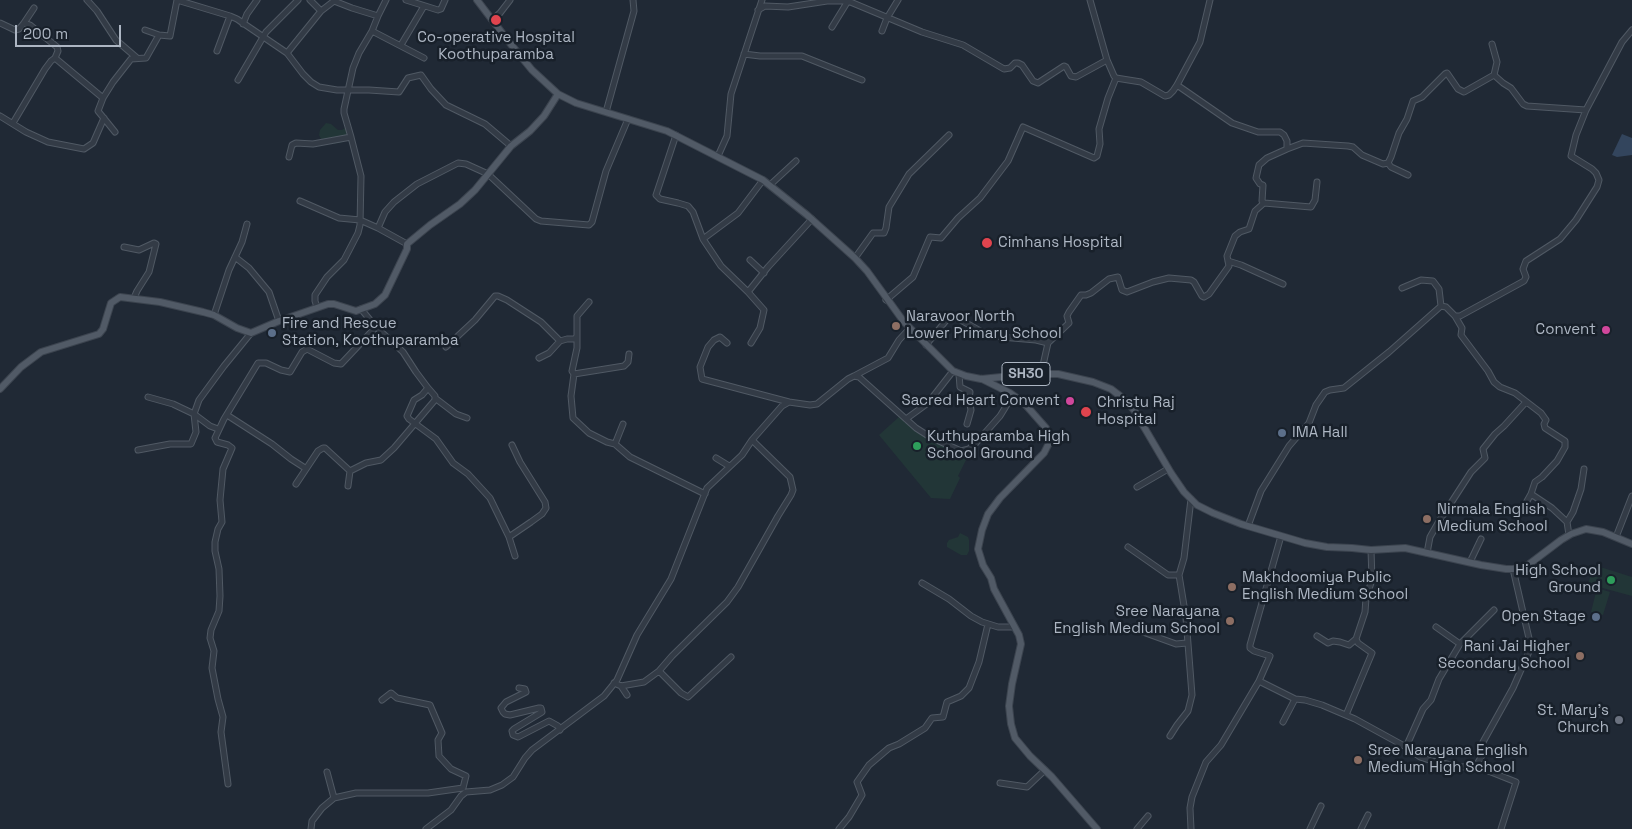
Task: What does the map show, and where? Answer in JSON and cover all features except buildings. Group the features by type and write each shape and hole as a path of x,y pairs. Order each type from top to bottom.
{"main road":[{"path":"477,0 532,70 558,94 576,103 676,135 770,185 812,219 855,258 886,300 910,328 956,372"},
{"path":"0,389 21,367 41,352 99,334 104,328 111,303 120,297 160,302 214,315 237,328 251,333 317,307 334,304 351,310 375,304 385,295 407,249 406,244 460,204 511,146 541,120 558,94"},
{"name":"SH30","path":"956,372 981,379 1013,375 1058,374 1093,382 1111,389 1124,398 1134,410 1184,492 1197,505 1248,526 1305,543 1327,547 1371,550 1405,548 1513,569"},
{"path":"1010,393 1005,386 1005,382 1013,375"},
{"path":"1001,388 999,383 1003,376"},
{"path":"981,379 1010,393 1024,403 1046,428 1050,441 1044,453 1000,498 988,514 978,549 994,589 1021,644 1009,706 1011,724 1015,738 1097,829"},
{"path":"1513,569 1528,565 1569,535 1586,529 1595,530 1632,544"}],"street":[{"path":"87,0 91,2 116,40 136,58"},
{"path":"145,30 159,35 170,36 176,0 230,16 287,53 303,74 319,87 399,92 408,78 421,76 446,105 485,124 511,146"},
{"path":"243,24 247,14 257,0"},
{"path":"238,80 270,27 298,0"},
{"path":"310,0 321,11"},
{"path":"317,307 316,295 327,277 344,260 358,233 361,176 344,113 348,90 359,53 372,31 386,0"},
{"path":"406,0 438,10 441,9 444,0"},
{"path":"492,20 510,0"},
{"path":"606,112 634,11 633,0"},
{"path":"718,156 727,136 731,94 762,0"},
{"path":"882,32 887,18 898,0"},
{"path":"1090,0 1107,60 1114,76 1116,78 1141,82 1165,96 1173,91 1200,42 1210,0"},
{"path":"287,53 321,11 334,1 378,16"},
{"path":"758,10 765,6 788,7 827,1 848,2 922,32 963,45 1004,69 1018,63 1038,83 1064,66 1071,76 1076,77 1107,60"},
{"path":"832,27 848,2"},
{"path":"401,46 424,6"},
{"path":"0,30 1,24 15,30 19,29 34,8"},
{"path":"218,51 230,16"},
{"path":"13,124 45,69 51,60 55,58 58,51 57,47 30,25 24,23"},
{"path":"1455,316 1460,316 1524,281 1526,277 1523,269 1526,261 1560,238 1576,220 1597,187 1599,180 1596,173 1570,156 1586,110 1622,42 1632,30"},
{"path":"372,31 424,58"},
{"path":"115,132 98,111 103,98 131,59 146,58 159,35"},
{"path":"1388,163 1413,101 1422,97 1447,73 1458,89 1464,92 1494,75 1497,62 1492,44"},
{"path":"744,54 802,56 862,80"},
{"path":"55,58 103,98"},
{"path":"1494,75 1512,88 1523,104 1527,106 1586,110"},
{"path":"886,300 914,277 930,237 942,238 958,218 980,198 1008,161 1023,127 1094,158 1097,156 1100,144 1099,129 1116,78"},
{"path":"1176,85 1232,123 1258,132 1280,132 1287,141 1287,149"},
{"path":"0,116 26,132 48,142 84,149 93,143 104,118"},
{"path":"378,228 385,212 394,202 417,184 458,163 466,164 488,174 536,219 554,223 566,222 589,225 592,222 606,171 628,119"},
{"path":"1036,133 1039,127"},
{"path":"676,135 656,195 660,199 688,206 693,212 703,239 721,266 764,310 760,328 752,343"},
{"path":"855,258 873,233 884,234 889,207 909,174 949,135"},
{"path":"289,157 292,145 296,143 313,144 351,137"},
{"path":"1280,152 1287,141"},
{"path":"1264,203 1262,200 1263,185 1258,182 1256,172 1262,162 1280,152 1303,143 1353,147 1370,159 1384,164 1388,163"},
{"path":"770,185 796,161"},
{"path":"1388,163 1391,167 1408,175"},
{"path":"703,239 738,213 763,180"},
{"path":"1041,374 1048,344 1069,323 1067,316 1081,295 1086,295 1109,279 1118,277 1122,290 1126,292 1169,278 1191,280 1204,297 1211,292 1229,265 1227,256 1235,236 1248,229 1255,211 1264,203 1311,207 1315,200 1318,182"},
{"path":"300,201 339,218 360,220 406,244"},
{"path":"748,292 812,219"},
{"path":"214,315 247,224"},
{"path":"124,247 139,250 154,243 156,244 148,272 134,298"},
{"path":"235,258 249,268 269,292 279,321"},
{"path":"750,260 764,273"},
{"path":"1228,262 1241,265 1283,284"},
{"path":"1402,288 1421,280 1433,281 1439,289 1441,306"},
{"path":"446,347 475,320 495,296 508,300 534,318 560,341"},
{"path":"589,302 577,316 578,348 572,371 574,374 571,396 573,418 589,433 615,444 630,457 705,494"},
{"path":"1441,306 1455,316 1462,328 1461,335 1494,382 1500,387 1515,393 1545,418 1545,428 1562,438 1566,444 1557,461 1535,482 1522,510"},
{"path":"1248,526 1260,491 1289,446 1309,423 1322,395 1328,390 1344,388 1389,352 1441,306"},
{"path":"361,309 376,327 408,357 416,372 436,398 456,414 467,418"},
{"path":"926,345 949,318 957,318 984,333 1001,337 1036,340 1048,344"},
{"path":"228,784 221,732 223,717 212,668 214,651 210,638 211,630 219,611 220,596 219,569 214,542 222,522 220,500 224,469 232,448 214,438 258,363 266,363 290,372 302,352 307,349 334,363 342,364 376,327"},
{"path":"727,343 720,338 714,340 708,347 700,367 702,379 810,406 817,404 848,379 888,358 899,340 910,328"},
{"path":"138,450 170,444 191,444 196,432 194,414 199,400 251,333"},
{"path":"539,358 549,353 560,341 575,339 577,336"},
{"path":"574,374 624,366 628,362 628,354"},
{"path":"906,419 928,403 956,372"},
{"path":"956,372 960,387 970,392 972,410 967,424"},
{"path":"854,376 865,381 916,428 930,437 961,451 969,449 1005,409 1010,393"},
{"path":"428,388 414,400 407,416 436,439 453,463 468,474 490,498 509,536 515,556"},
{"path":"148,397 173,404 194,414 218,430"},
{"path":"350,471 366,463 381,460 394,448 436,398"},
{"path":"311,829 312,821 317,814 334,798 356,793 428,793 490,790 502,785 513,777 532,750 604,696 614,683 637,635 671,579 707,488 742,455 752,440 782,406 789,402"},
{"path":"1426,553 1430,537 1438,523 1471,472 1485,458 1483,450 1495,434 1526,402"},
{"path":"227,415 306,468"},
{"path":"615,444 623,424"},
{"path":"620,686 644,682 660,671 672,656 727,602 738,587 791,495 793,490 790,477 752,440"},
{"path":"509,536 532,522 546,508 541,494 520,462 512,445"},
{"path":"296,484 318,451 325,448 350,471"},
{"path":"716,458 729,466"},
{"path":"1137,487 1168,468"},
{"path":"1567,522 1581,490 1584,469"},
{"path":"348,486 350,471"},
{"path":"1531,494 1552,508 1567,522 1569,535"},
{"path":"1616,537 1632,496"},
{"path":"1170,736 1188,711 1192,695 1186,618 1179,575 1184,558 1191,499"},
{"path":"1191,829 1190,808 1192,797 1206,762 1221,745 1259,681 1270,656 1252,650 1250,645 1281,536"},
{"path":"1470,562 1481,539"},
{"path":"1128,547 1168,575 1179,575"},
{"path":"1317,636 1328,643 1340,642 1349,645 1356,639 1365,612 1366,598 1372,580 1371,550"},
{"path":"1476,766 1484,752 1483,742 1513,688 1531,647 1513,569"},
{"path":"922,583 949,599 971,616 998,627 1014,627"},
{"path":"1406,747 1424,709 1431,700 1440,679 1460,644 1494,610"},
{"path":"839,829 862,794 857,782 869,765 889,748 925,728 932,718 943,717 947,702 961,696 969,688 979,662 988,624"},
{"path":"1130,627 1176,644 1187,644"},
{"path":"1436,627 1460,644"},
{"path":"1346,715 1372,654 1358,643 1356,639"},
{"path":"660,671 688,697 731,657"},
{"path":"1259,681 1296,699 1322,705 1346,715 1406,747 1420,757 1462,767 1476,766 1516,782 1501,829"},
{"path":"614,683 620,686 627,695"},
{"path":"519,688 525,689 526,692 503,705 501,708 505,714 510,715 539,708 541,708 542,712 514,729 513,735 518,737 549,721 558,726 560,730"},
{"path":"382,700 391,693 397,698 430,705 442,733 438,740 439,756 451,769 466,776 465,790 451,810 426,829"},
{"path":"1283,722 1296,699"},
{"path":"1000,783 1027,787 1045,770"},
{"path":"327,772 334,798"},
{"path":"1310,829 1321,806"},
{"path":"1361,829 1368,814"},
{"path":"1137,829 1148,816"}],"green space":[{"path":"326,123 331,124 338,130 345,128 347,132 346,141 330,144 321,139 319,135 320,130"},
{"name":"Kuthuparamba High School Ground","path":"900,416 918,432 967,458 950,499 931,498 879,435"},
{"path":"960,533 968,537 969,540 967,555 961,555 947,547 949,540 958,537"},
{"name":"High School Ground","path":"1594,565 1632,577 1632,596 1588,584"},
{"path":"1597,588 1610,592 1603,615 1591,612"}],"water":[{"path":"1622,134 1632,138 1632,155 1617,157 1612,155"}],"place":[{"name":"Co-operative Hospital Koothuparamba","path":"496,20"},
{"name":"Cimhans Hospital","path":"987,243"},
{"name":"Naravoor North Lower Primary School","path":"896,326"},
{"name":"Convent","path":"1606,330"},
{"name":"Fire and Rescue Station, Koothuparamba","path":"272,333"},
{"name":"Sacred Heart Convent","path":"1070,401"},
{"name":"Christu Raj Hospital","path":"1086,412"},
{"name":"IMA Hall","path":"1282,433"},
{"name":"Kuthuparamba High School Ground","path":"917,446"},
{"name":"Nirmala English Medium School","path":"1427,519"},
{"name":"High School Ground","path":"1611,580"},
{"name":"Makhdoomiya Public English Medium School","path":"1232,587"},
{"name":"Open Stage","path":"1596,617"},
{"name":"Sree Narayana English Medium School","path":"1230,621"},
{"name":"Rani Jai Higher Secondary School","path":"1580,656"},
{"name":"St. Mary's Church","path":"1619,720"},
{"name":"Sree Narayana English Medium High School","path":"1358,760"}]}
